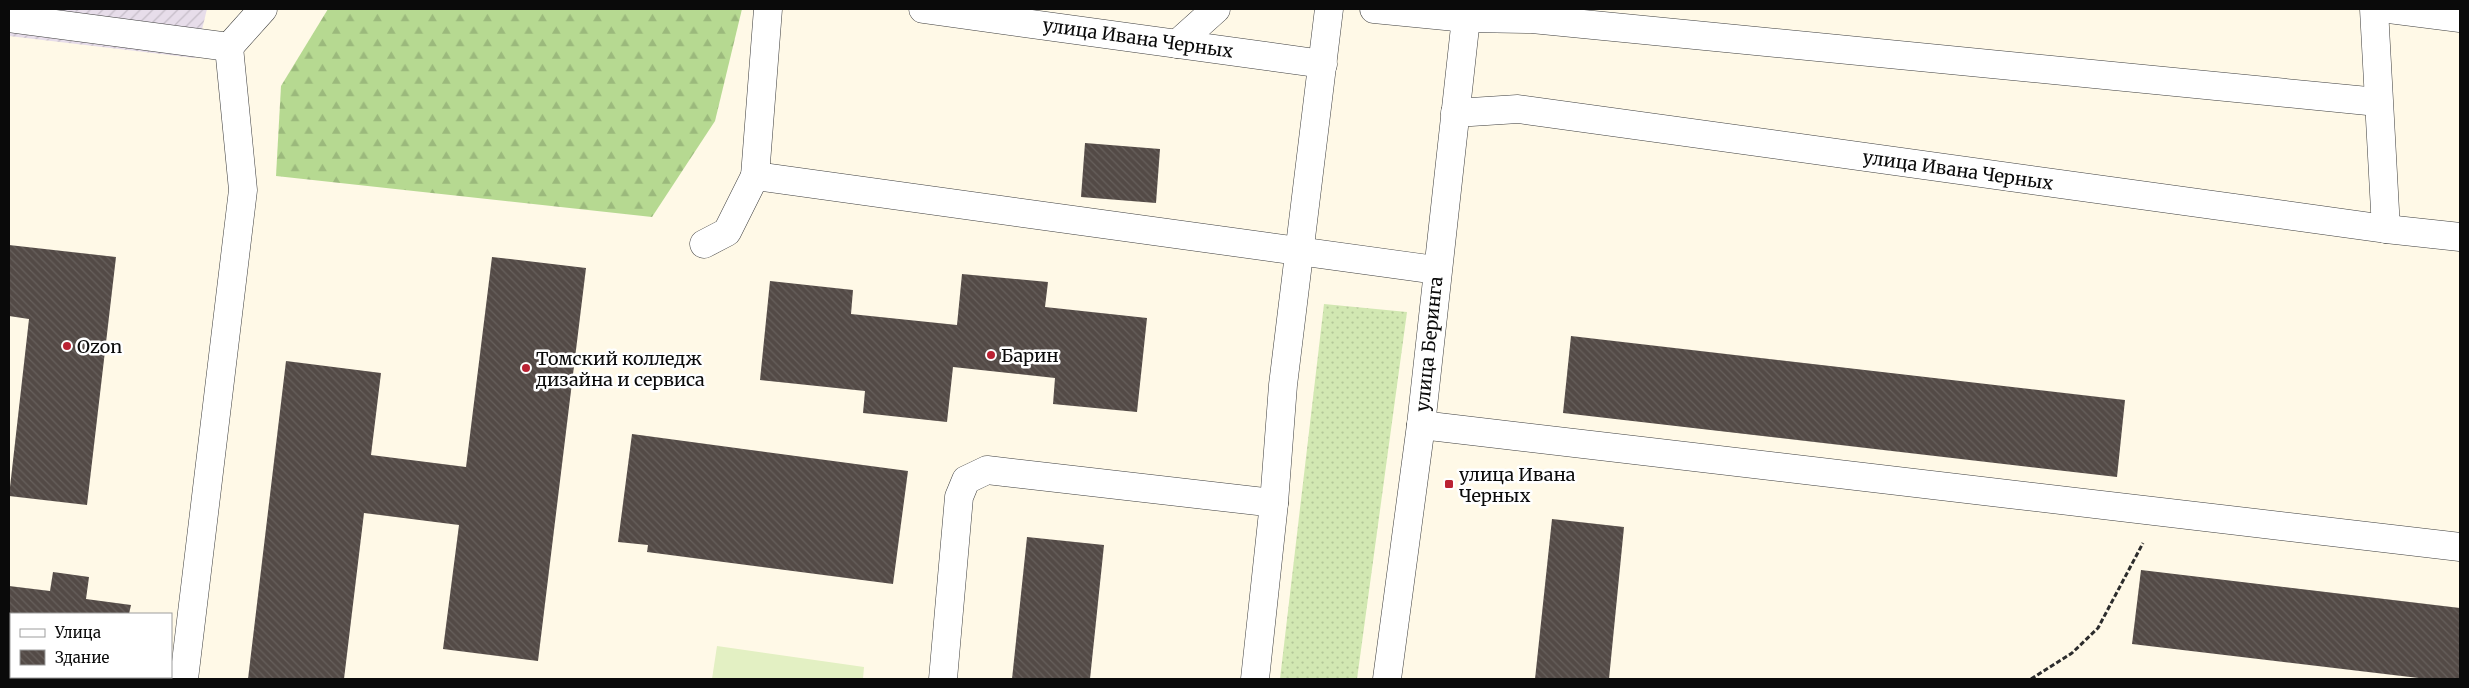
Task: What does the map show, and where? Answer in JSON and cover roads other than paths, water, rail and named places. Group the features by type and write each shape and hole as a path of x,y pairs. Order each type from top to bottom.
{"street":[{"path":"184,679 243,190 229,47 263,9"},
{"path":"704,244 727,232 755,176 768,9"},
{"name":"улица Ивана Черных","path":"923,9 1322,64"},
{"path":"1177,44 1216,9"},
{"path":"1255,679 1274,503 1283,385 1329,9"},
{"path":"1374,9 1467,13 2378,102"},
{"path":"2374,9 2386,229"},
{"path":"2389,9 2460,18"},
{"name":"улица Беринга","path":"1387,679 1421,425 1436,270 1467,13"},
{"path":"9,18 229,47"},
{"name":"улица Ивана Черных","path":"1455,113 1518,109 2386,229 2460,237"},
{"path":"755,176 1300,253 1436,270"},
{"path":"1421,425 2460,547"},
{"path":"943,679 959,497 966,480 986,470 1274,503"}],"place":[{"name":"Ozon","path":"67,346"},
{"name":"Барин","path":"991,355"},
{"name":"Томский колледж дизайна и сервиса","path":"526,368"},
{"name":"улица Ивана Черных","path":"1449,484"}]}
